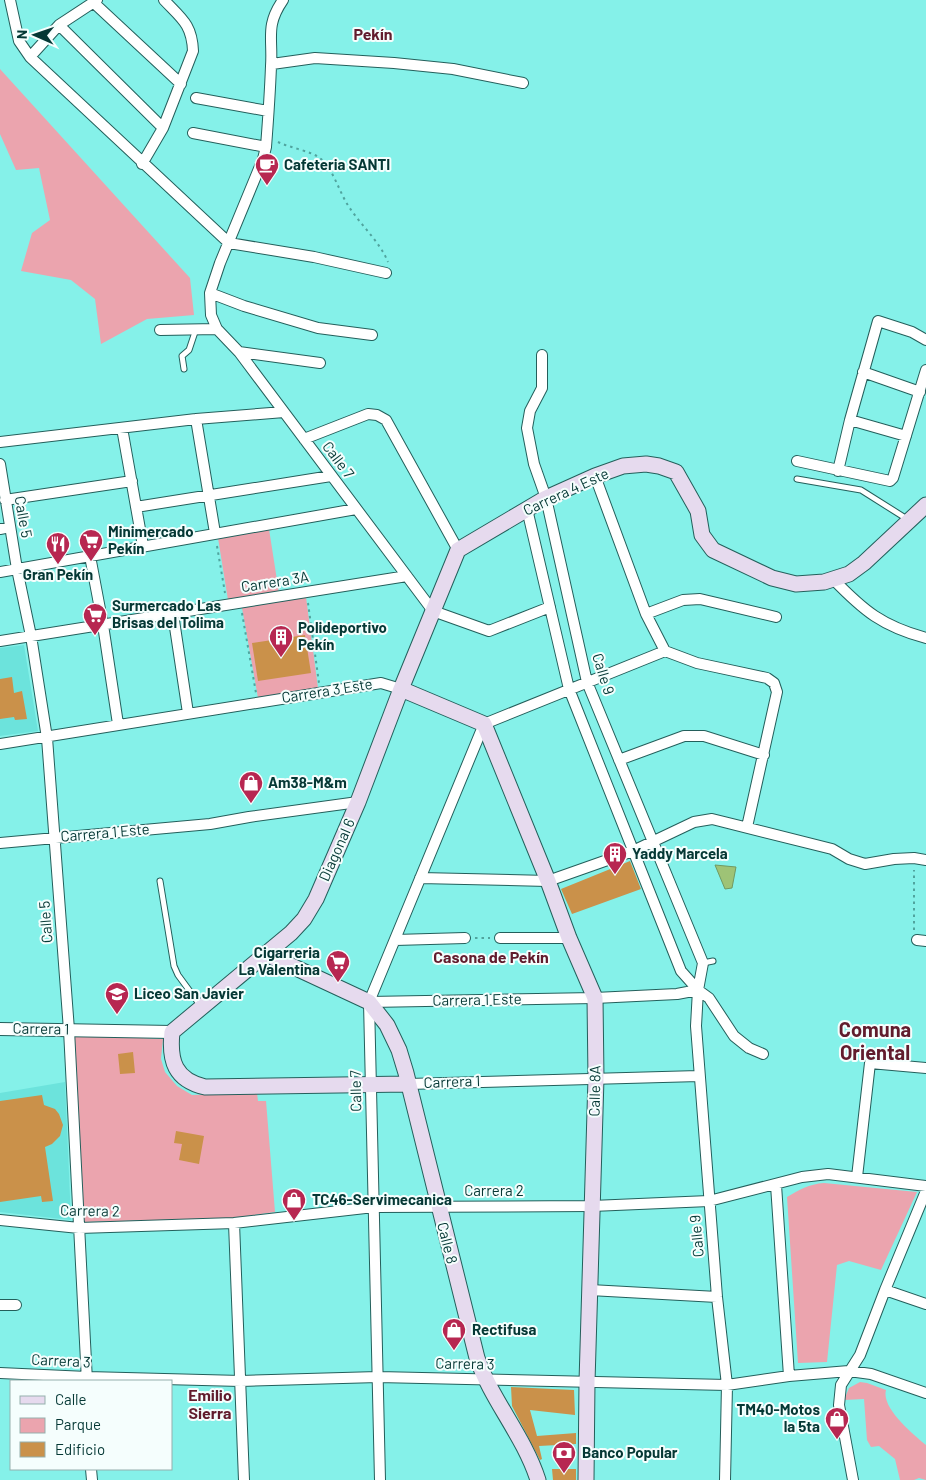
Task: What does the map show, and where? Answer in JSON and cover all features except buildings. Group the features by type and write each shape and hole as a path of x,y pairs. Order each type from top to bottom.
{"main road":[{"name":"Carrera 4 Este","path":"458,550 546,498 623,466 646,464 676,472 698,511 702,535 714,550 772,578 796,584 824,582 849,574 926,505"},
{"name":"Diagonal 6","path":"172,1032 291,933 304,919 316,899 358,802 401,688 458,550"},
{"name":"Carrera 3 Este","path":"401,688 484,724"},
{"name":"Calle 8A","path":"484,724 548,881 569,938 595,998 596,1078 586,1480"},
{"name":"Carrera 1 Este","path":"266,954 369,1002"},
{"name":"Calle 8","path":"369,1002 387,1025 404,1064 438,1207 484,1379 519,1439 538,1480"},
{"name":"Carrera 1","path":"172,1032 170,1048 172,1061 177,1070 195,1084 206,1087 408,1084"}],"street":[{"path":"10,0 19,41 30,56 142,164 228,243 314,257 386,272"},
{"path":"142,164 163,128 193,51 193,38 188,25 164,0"},
{"path":"160,330 217,329 211,315 210,293 228,243 263,159 272,64 270,37 272,18 283,0"},
{"path":"30,56 59,25 95,1 181,84"},
{"path":"59,25 163,128"},
{"path":"272,64 315,58 384,62 453,69 523,83"},
{"path":"196,98 268,111"},
{"path":"194,134 266,142"},
{"path":"210,293 244,306 318,328 372,335"},
{"path":"838,471 850,420 878,321 912,332 926,340"},
{"name":"Calle 7","path":"217,329 239,352 433,611"},
{"path":"239,352 320,362"},
{"name":"Calle 9","path":"542,355 542,388 530,411 527,428 534,464 546,498 587,682 653,842 708,962 698,990 696,1026 717,1296 727,1384 725,1480"},
{"path":"796,461 890,481 893,478 926,370"},
{"path":"863,372 920,392"},
{"path":"0,442 196,419 284,412"},
{"path":"304,439 368,414 376,415 386,420 458,550"},
{"path":"196,419 215,533"},
{"path":"850,420 906,436"},
{"path":"122,428 143,546"},
{"name":"Calle 5","path":"0,464 5,500 5,528 17,569 31,636 46,738 69,1030 87,1379"},
{"path":"136,506 331,476"},
{"path":"596,476 646,614 665,651"},
{"path":"5,500 132,481"},
{"path":"0,572 356,509"},
{"path":"527,509 569,689 681,971 698,990 709,998 734,1036 749,1048 763,1054"},
{"path":"90,556 118,724"},
{"name":"Carrera 3A","path":"0,641 407,576"},
{"path":"833,579 859,605 874,616 894,627 926,638"},
{"path":"646,614 683,600 700,599 776,617"},
{"path":"433,611 489,631 550,608"},
{"path":"173,614 188,713"},
{"path":"484,724 665,651 697,663 768,678 774,684 777,692 747,827"},
{"name":"Carrera 3 Este","path":"0,744 381,683 401,688"},
{"name":"Calle 7","path":"380,1480 369,1002 484,724"},
{"path":"619,760 684,736 704,736 764,754"},
{"name":"Carrera 1 Este","path":"0,843 210,824 358,802"},
{"path":"420,878 548,881 653,842 694,822 712,819 832,849 849,859 865,864 894,859 914,858 926,860"},
{"path":"395,940 465,938"},
{"path":"500,938 569,938"},
{"name":"Carrera 1 Este","path":"369,1002 595,998 677,994 698,990"},
{"name":"Carrera 1","path":"0,1029 172,1032"},
{"path":"857,1177 870,1063 926,1068"},
{"name":"Carrera 1","path":"408,1084 699,1076"},
{"name":"Carrera 2","path":"0,1220 79,1228 234,1223 374,1208 592,1206 709,1201 802,1177 828,1174 926,1186"},
{"path":"776,1185 789,1376"},
{"path":"853,1480 838,1404 841,1385 860,1355 926,1191"},
{"path":"234,1223 244,1480"},
{"path":"590,1290 717,1296"},
{"path":"885,1290 926,1304"},
{"path":"0,1305 16,1305"},
{"name":"Carrera 3","path":"172,1380 241,1381 378,1377 727,1384 850,1371 872,1374 926,1393"},
{"name":"Carrera 3","path":"0,1372 87,1379 164,1380"}],"lane":[{"path":"184,369 182,356 189,350 196,329"},
{"path":"797,479 861,490 910,520"},
{"path":"160,881 174,966 178,975 202,1008"}],"path":[{"path":"266,142 310,153 324,162 347,204 388,261 386,272"},
{"path":"215,533 228,605"},
{"path":"307,593 320,692"},
{"path":"240,603 257,702"},
{"path":"914,858 914,933 921,941"},
{"path":"465,938 500,938"}],"shaded area":[{"path":"24,645 38,731 0,736 0,648"},
{"path":"715,865 736,867 732,888 725,889"},
{"path":"65,1082 71,1220 0,1212 0,1093"}],"green space":[{"path":"0,69 190,278 194,315 147,319 101,344 95,299 71,280 21,271 32,233 50,220 39,168 16,170 0,134"},
{"path":"269,529 279,593 228,600 218,538"},
{"path":"306,597 318,688 258,698 242,608"},
{"path":"74,1035 163,1039 161,1059 165,1072 177,1086 192,1095 257,1093 258,1101 266,1101 275,1212 233,1218 83,1222"},
{"path":"824,1183 917,1192 881,1270 849,1261 837,1265 827,1362 798,1363 787,1197 809,1186"},
{"path":"860,1382 886,1390 888,1405 893,1412 906,1428 926,1445 926,1480 919,1478 900,1480 895,1459 879,1446 871,1447 867,1440 864,1399 844,1400 849,1388"}],"place":[{"name":"Cafeteria SANTI","path":"267,186"},
{"name":"Minimercado Pekín","path":"91,562"},
{"name":"Gran Pekín","path":"58,565"},
{"name":"Surmercado Las Brisas del Tolima","path":"95,636"},
{"name":"Polideportivo Pekín","path":"281,658"},
{"name":"Am38-M&m","path":"251,804"},
{"name":"Yaddy Marcela","path":"615,875"},
{"name":"Cigarreria La Valentina","path":"338,983"},
{"name":"Liceo San Javier","path":"117,1015"},
{"name":"TC46-Servimecanica","path":"294,1221"},
{"name":"Rectifusa","path":"454,1351"},
{"name":"TM40-Motos la 5ta","path":"837,1440"},
{"name":"Banco Popular","path":"564,1474"}],"district":[{"name":"Pekín","path":"373,34"},
{"name":"Casona de Pekín","path":"491,957"},
{"name":"Comuna Oriental","path":"875,1042"},
{"name":"Emilio Sierra","path":"210,1404"}]}
